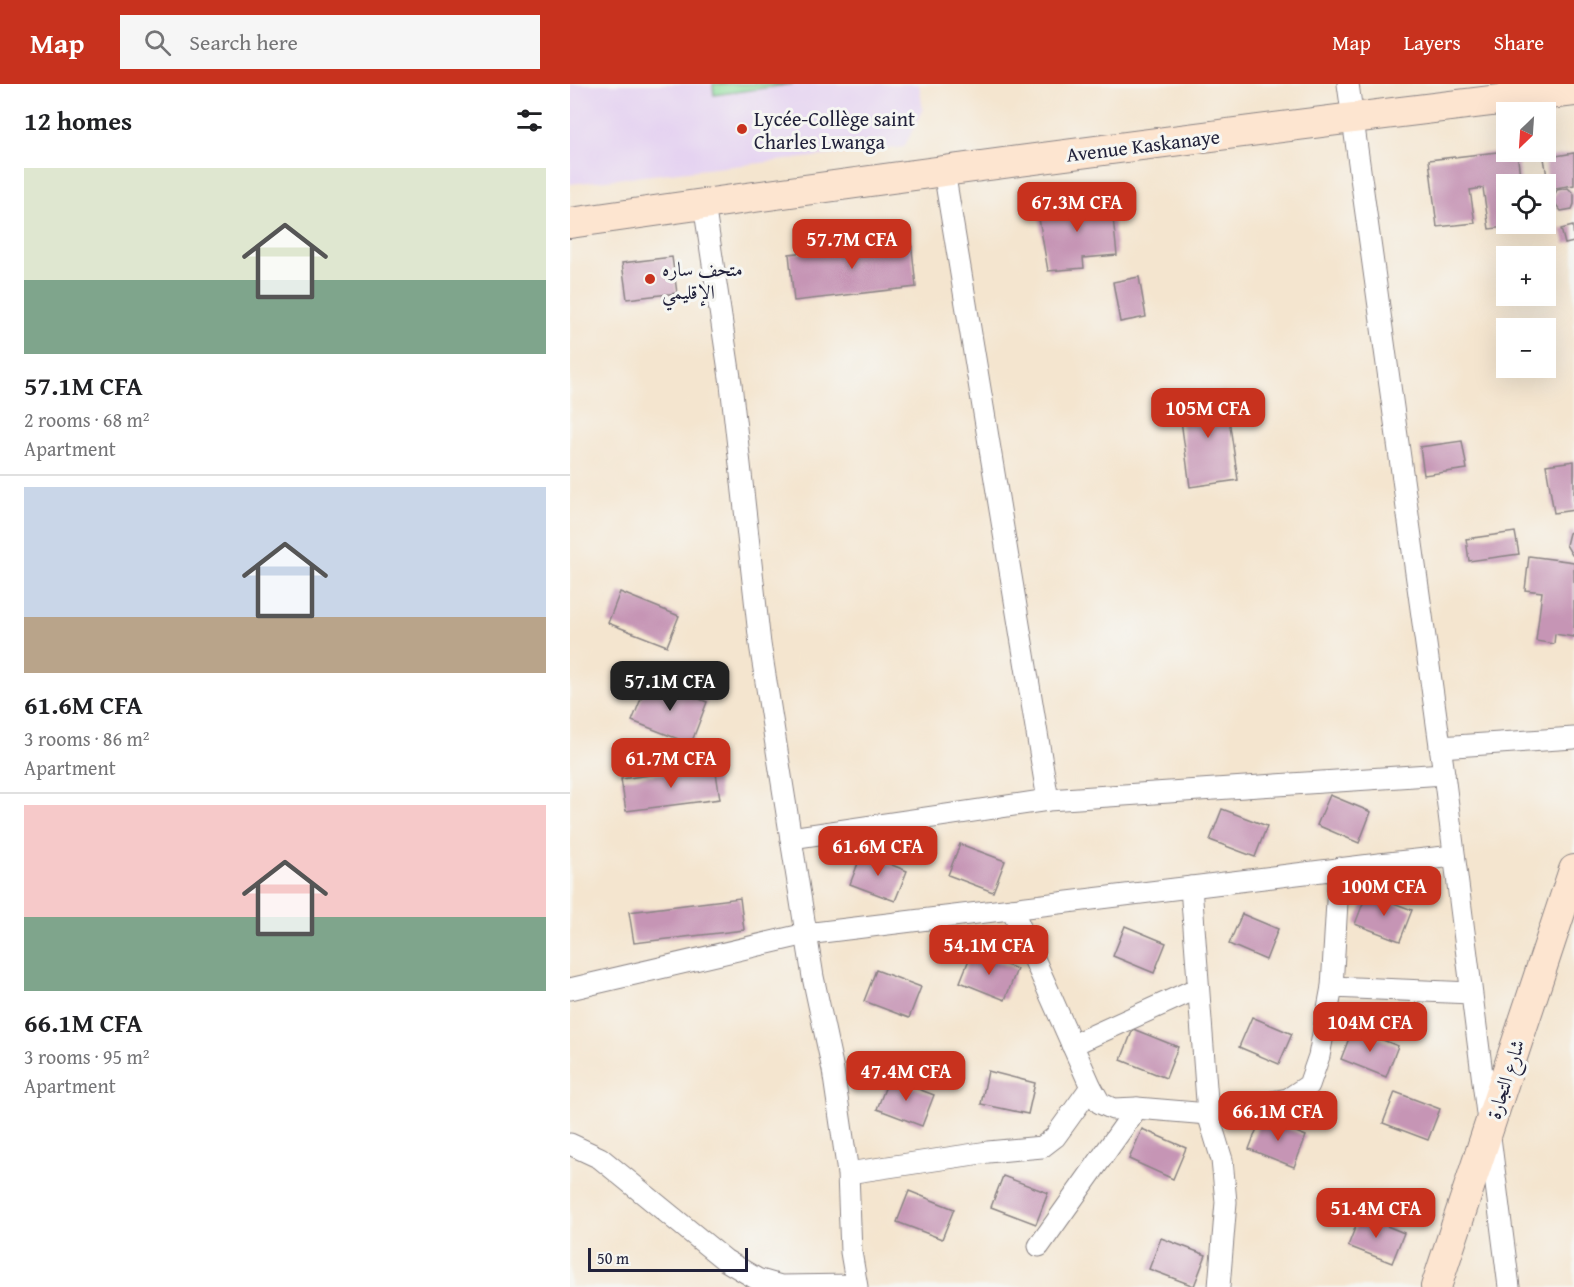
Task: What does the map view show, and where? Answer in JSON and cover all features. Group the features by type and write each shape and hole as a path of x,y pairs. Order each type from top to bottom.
{"street":[{"path":"1348,84 1444,774 1509,1287"},
{"name":"Avenue Kaskanaye","path":"570,224 944,171 1352,117 1574,91"},
{"path":"944,171 1048,801"},
{"path":"570,1144 600,1158 725,1260 757,1279 782,1286 856,1286 851,1252 848,1173 832,1070 813,977 760,644 731,384 704,204"},
{"path":"1440,747 1574,738"},
{"path":"791,838 1048,801 1444,774"},
{"path":"570,989 806,934 1339,868 1454,856"},
{"path":"1012,909 1100,1103 1113,1109 1137,1108 1208,1114 1288,1099 1309,1085 1319,1056 1332,987 1339,868"},
{"name":"شارع التجارة","path":"1436,1287 1574,870"},
{"path":"1191,887 1208,1114 1222,1160 1226,1202 1219,1287"},
{"path":"1332,987 1471,993"},
{"path":"1072,1045 1198,988"},
{"path":"848,1173 988,1152 1042,1147 1055,1137 1091,1087"},
{"path":"1039,1246 1137,1108"}],"shaded area":[{"name":"Lycée-Collège saint Charles Lwanga","path":"570,84 919,84 923,110 904,147 570,184"}],"green space":[{"path":"713,84 793,84 714,95"}],"building":[{"path":"1496,152 1496,162 1518,162 1520,174 1496,174 1496,228 1489,229 1483,188 1470,190 1475,223 1437,227 1429,160"},
{"path":"1574,153 1574,185 1556,188 1556,174 1547,174 1545,162 1556,162 1556,156"},
{"path":"1568,188 1574,194 1572,209 1561,211 1556,205 1557,190"},
{"path":"1111,199 1117,255 1083,258 1084,268 1048,271 1037,207"},
{"path":"1573,226 1574,242 1565,244 1561,229"},
{"path":"911,240 916,287 794,301 789,254"},
{"path":"672,257 677,293 627,299 622,263"},
{"path":"1139,277 1146,317 1120,322 1113,282"},
{"path":"1225,392 1238,480 1190,487 1178,398"},
{"path":"1462,441 1467,469 1424,475 1420,447"},
{"path":"1574,461 1574,510 1554,513 1546,465"},
{"path":"1574,530 1574,556 1566,545 1569,533"},
{"path":"1515,532 1519,554 1469,561 1466,539"},
{"path":"1529,556 1574,562 1574,637 1555,634 1554,644 1536,641 1542,592 1525,590"},
{"path":"620,592 679,616 667,646 608,623"},
{"path":"649,679 707,702 691,744 632,721"},
{"path":"715,766 720,799 626,811 621,779"},
{"path":"1330,795 1371,812 1359,843 1317,825"},
{"path":"1222,809 1267,826 1255,857 1210,840"},
{"path":"960,844 1005,861 993,892 948,875"},
{"path":"862,853 907,871 895,901 850,884"},
{"path":"1367,893 1412,910 1400,941 1355,924"},
{"path":"740,898 744,930 634,943 629,912"},
{"path":"1242,914 1278,929 1266,960 1229,944"},
{"path":"1125,926 1166,943 1154,973 1113,956"},
{"path":"972,952 1017,969 1005,1000 960,982"},
{"path":"876,970 921,987 909,1018 864,1001"},
{"path":"1252,1017 1292,1034 1279,1064 1239,1047"},
{"path":"1353,1028 1398,1046 1386,1077 1341,1059"},
{"path":"1133,1029 1178,1047 1166,1078 1121,1060"},
{"path":"988,1071 1035,1083 1028,1114 981,1104"},
{"path":"889,1078 934,1095 922,1126 877,1109"},
{"path":"1395,1092 1440,1109 1428,1140 1383,1123"},
{"path":"1261,1118 1306,1136 1294,1167 1249,1149"},
{"path":"1142,1129 1186,1148 1173,1179 1129,1159"},
{"path":"1003,1176 1048,1193 1036,1224 991,1207"},
{"path":"909,1191 954,1209 942,1239 897,1222"},
{"path":"1360,1215 1404,1233 1392,1263 1348,1246"},
{"path":"1161,1238 1206,1255 1194,1286 1149,1269"}],"place":[{"name":"Lycée-Collège saint Charles Lwanga","path":"742,129"},
{"name":"متحف ساره الإقليمي","path":"650,279"}]}
